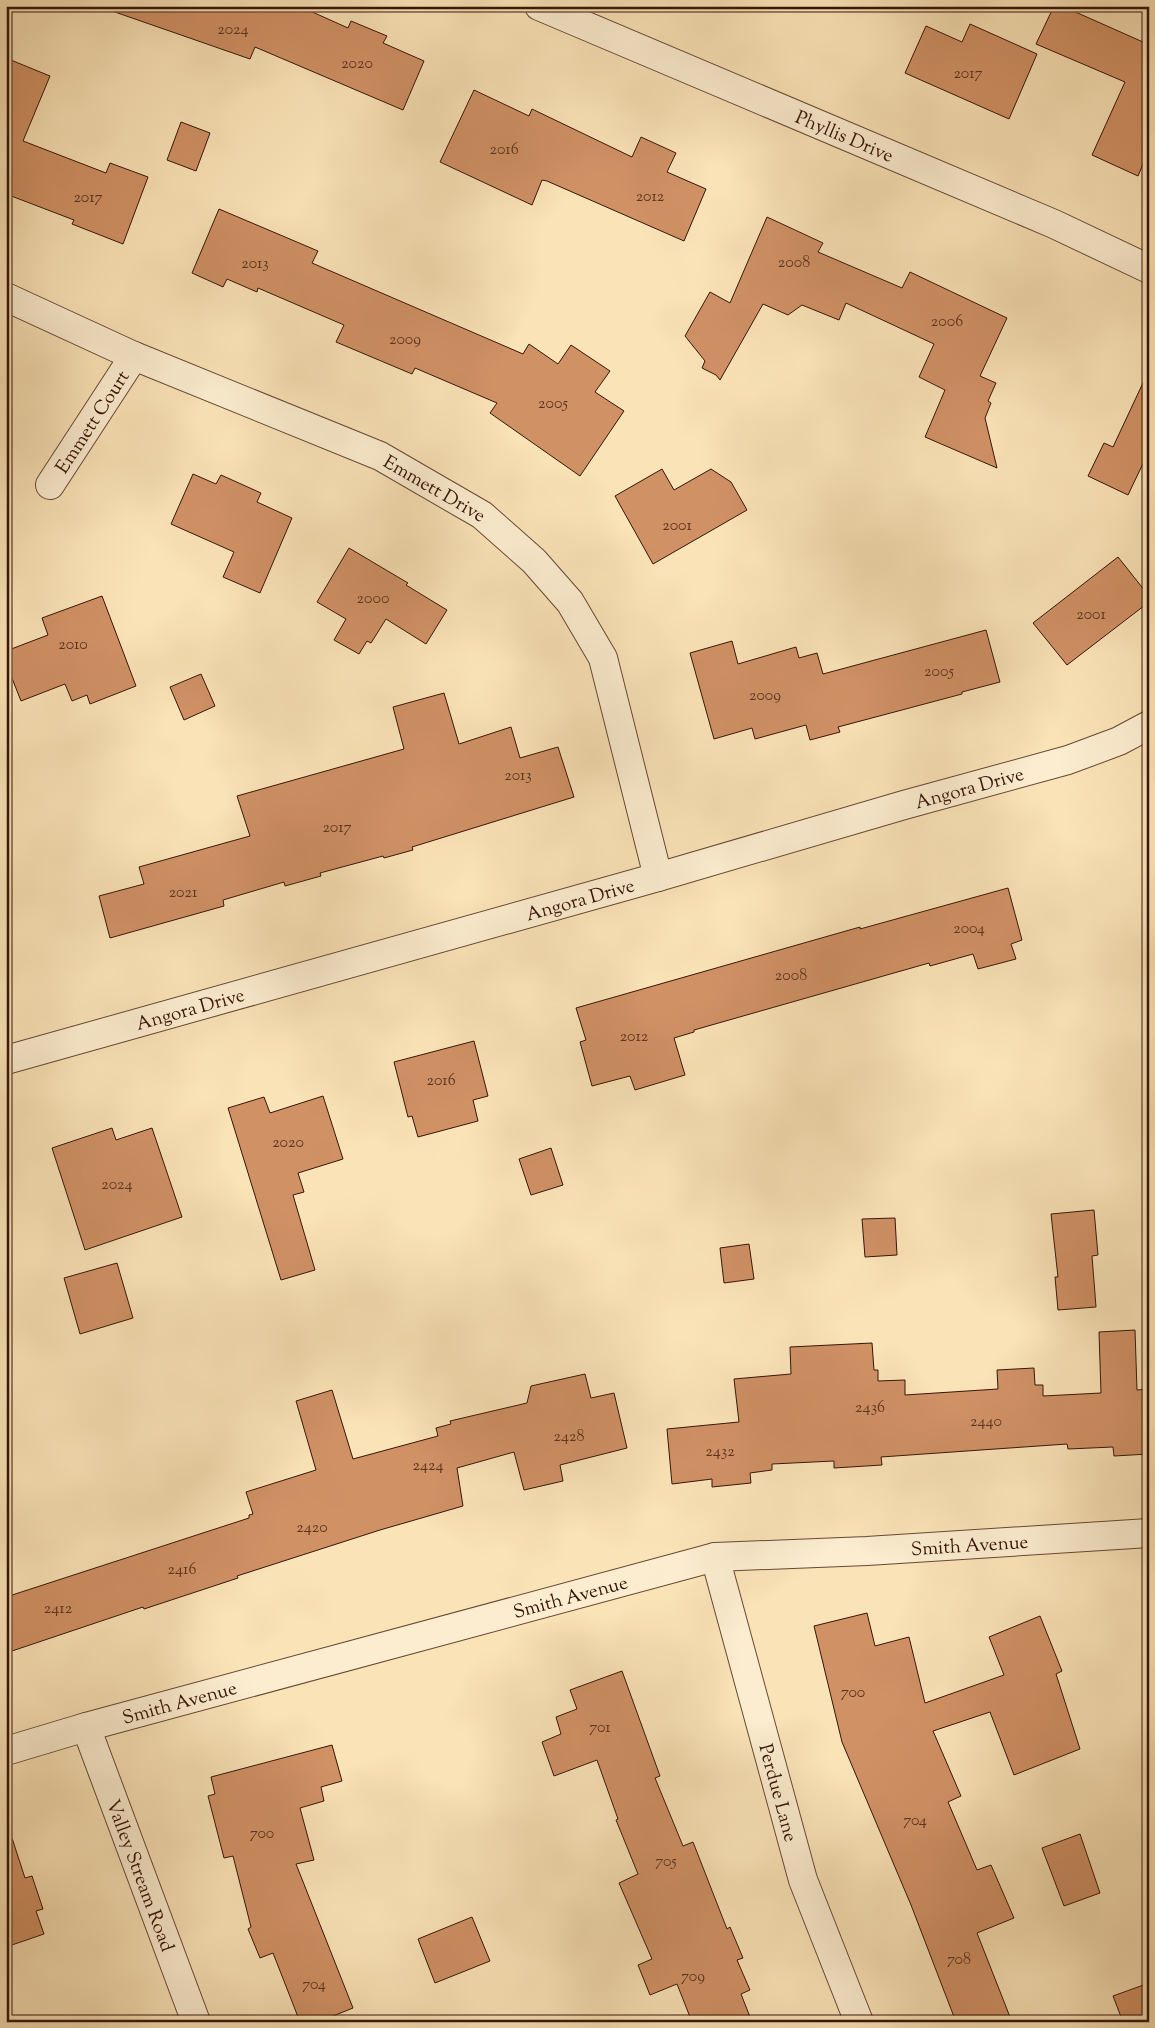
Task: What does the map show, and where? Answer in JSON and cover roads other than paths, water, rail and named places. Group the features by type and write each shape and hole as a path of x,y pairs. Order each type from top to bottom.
{"street":[{"name":"Phyllis Drive","path":"539,6 1054,224 1149,269"},
{"name":"Emmett Drive","path":"6,297 134,356 380,456 482,516 534,561 570,602 603,658 658,877"},
{"name":"Emmett Court","path":"50,485 134,356"},
{"name":"Angora Drive","path":"6,1060 658,877 904,804 1068,760 1119,741 1149,726"},
{"name":"Smith Avenue","path":"6,1751 86,1727 715,1557 877,1550 1149,1534"},
{"name":"Perdue Lane","path":"715,1557 803,1880 859,2022"},
{"name":"Valley Stream Road","path":"86,1727 196,2022"}]}
